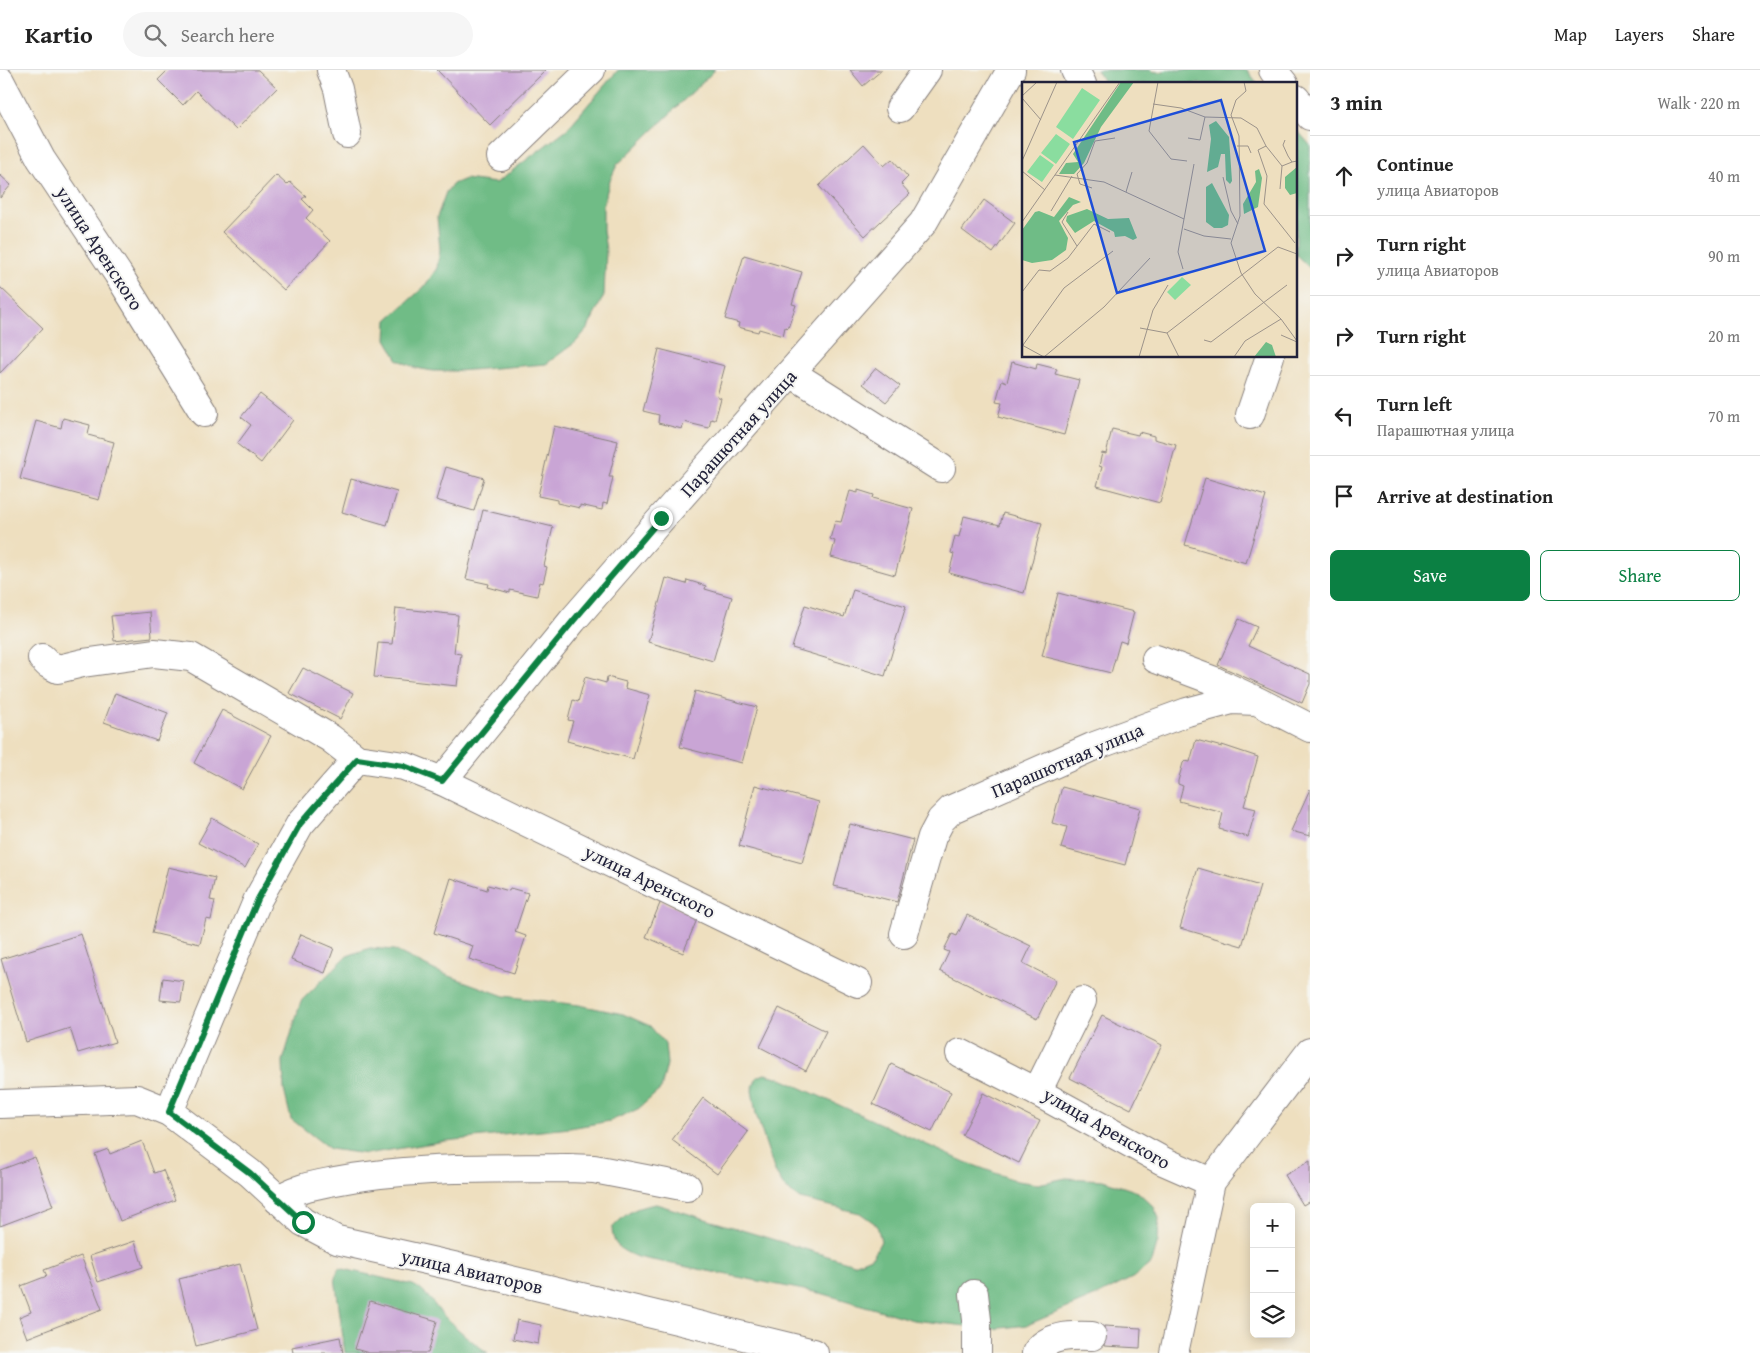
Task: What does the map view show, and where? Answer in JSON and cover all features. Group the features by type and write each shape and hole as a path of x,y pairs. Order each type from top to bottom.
{"street":[{"path":"331,70 338,89 347,134"},
{"path":"501,157 591,70"},
{"path":"900,108 927,70"},
{"name":"Парашютная улица","path":"442,781 574,620 661,518 923,223 1011,70"},
{"path":"1075,70 1081,82"},
{"path":"1273,70 1282,82"},
{"name":"улица Аренского","path":"0,81 41,159 118,274 204,414"},
{"path":"1298,101 1310,116"},
{"path":"1250,415 1269,358"},
{"path":"791,373 941,468"},
{"path":"42,658 48,664 58,669 83,663 154,653 191,657 330,738 357,759 300,824 258,899 169,1112"},
{"path":"1156,659 1212,680 1257,701"},
{"name":"Парашютная улица","path":"904,934 932,837 941,820 952,809 1092,747 1187,712 1232,700 1257,701 1310,728"},
{"name":"улица Аренского","path":"357,759 404,766 442,781 858,983"},
{"name":"улица Аренского","path":"1082,1001 1037,1092 1164,1161 1211,1182"},
{"path":"1174,1353 1211,1182 1310,1052"},
{"path":"960,1053 1037,1092"},
{"name":"улица Авиаторов","path":"0,1104 137,1099 169,1112 250,1173 303,1222 337,1240 462,1268 814,1353"},
{"path":"278,1200 306,1186 394,1172 594,1169 687,1187"},
{"path":"974,1294 977,1320 977,1353"},
{"path":"1036,1353 1045,1343 1060,1338 1092,1336"}],"green space":[{"path":"618,70 715,70 617,165 610,180 603,205 603,231 606,250 604,295 588,328 576,342 546,364 433,371 416,368 398,360 386,339 387,320 424,287 437,268 440,250 437,217 446,192 453,184 465,179 496,183 567,129"},
{"path":"1097,70 1150,70 1158,72 1167,70 1247,70 1256,82 1104,82"},
{"path":"1298,131 1310,145 1310,268 1298,257"},
{"path":"370,948 394,950 436,971 504,996 579,1005 623,1014 650,1026 665,1044 667,1064 661,1089 638,1109 610,1121 570,1128 445,1141 366,1154 330,1149 291,1119 284,1090 283,1061 301,1001 347,956"},
{"path":"765,1074 777,1077 965,1162 1017,1181 1038,1184 1066,1178 1103,1180 1138,1192 1154,1207 1159,1218 1158,1241 1152,1262 1136,1276 1101,1294 1027,1325 993,1329 913,1320 824,1294 637,1257 619,1247 614,1240 612,1228 631,1212 656,1204 854,1264 873,1256 881,1241 877,1225 860,1213 800,1199 785,1188 775,1172 756,1114 752,1090 757,1077"},
{"path":"339,1268 413,1285 426,1295 459,1330 488,1353 345,1353 335,1277"}],"building":[{"path":"168,70 258,70 277,88 236,130 196,91 183,105 158,80"},
{"path":"437,70 546,70 490,125"},
{"path":"850,70 882,70 863,86"},
{"path":"864,144 884,166 892,159 908,177 901,184 910,194 865,236 819,186"},
{"path":"0,175 11,185 0,198"},
{"path":"276,175 287,185 290,182 306,196 302,199 313,210 306,218 330,241 284,290 222,232"},
{"path":"984,200 1015,223 993,253 962,230"},
{"path":"744,255 802,272 792,304 796,305 788,328 785,327 783,336 759,329 758,332 738,327 739,323 725,319"},
{"path":"0,287 43,328 0,373"},
{"path":"659,349 725,366 717,396 721,398 715,420 711,419 709,428 684,422 682,429 658,423 659,415 643,411"},
{"path":"1012,362 1036,369 1037,364 1057,369 1055,374 1079,380 1064,435 998,417 1002,403 996,402 1002,380 1007,382"},
{"path":"876,368 900,386 886,402 863,384"},
{"path":"260,394 293,420 261,463 237,444 251,425 241,417"},
{"path":"63,418 90,425 88,435 114,442 99,500 20,479 36,421 61,428"},
{"path":"554,426 618,441 609,477 613,477 607,504 603,503 602,510 580,505 580,508 557,503 557,500 538,496"},
{"path":"1112,429 1138,435 1139,432 1154,436 1154,439 1176,445 1160,503 1097,486 1102,467 1099,466 1102,453 1106,454"},
{"path":"446,467 484,478 474,511 436,500"},
{"path":"1205,478 1266,496 1246,563 1185,545"},
{"path":"351,479 397,492 387,525 342,512"},
{"path":"858,490 874,495 873,498 913,509 895,575 831,557 835,541 830,539 835,521 841,522 850,491 858,493"},
{"path":"483,510 553,527 544,566 547,567 543,583 540,582 537,596 510,590 510,593 488,587 489,584 466,579"},
{"path":"1003,513 1042,523 1024,593 949,573 954,554 951,553 955,536 959,537 964,516 1000,525"},
{"path":"666,578 686,584 687,580 706,586 705,589 732,597 713,661 648,642"},
{"path":"853,590 906,606 885,676 792,648 805,605 844,617"},
{"path":"1058,593 1134,612 1126,643 1120,641 1111,673 1042,656"},
{"path":"396,608 458,615 454,653 461,654 457,686 374,677 378,643 392,644"},
{"path":"150,612 152,637 114,641 111,616"},
{"path":"1239,619 1257,627 1248,646 1310,674 1310,684 1302,703 1218,665"},
{"path":"303,668 353,693 340,719 289,693"},
{"path":"585,677 606,683 607,677 626,682 625,688 650,695 633,759 567,741 573,721 568,720 573,700 578,702"},
{"path":"695,691 757,707 742,763 680,747"},
{"path":"115,693 168,713 157,741 104,722"},
{"path":"222,710 271,736 242,789 194,763"},
{"path":"1196,740 1222,747 1222,745 1258,757 1244,806 1256,809 1248,837 1219,829 1223,813 1179,801 1183,786 1178,784 1178,781 1183,763 1185,761 1190,762"},
{"path":"755,785 819,802 802,863 739,846"},
{"path":"1062,787 1140,808 1125,865 1061,848 1067,827 1052,823"},
{"path":"1310,789 1310,836 1291,831"},
{"path":"212,818 258,844 245,868 198,843"},
{"path":"850,824 913,840 897,902 834,886"},
{"path":"168,867 215,878 210,900 215,901 211,920 206,919 200,944 152,933"},
{"path":"1198,868 1260,886 1242,946 1180,928"},
{"path":"451,878 487,890 488,885 509,891 510,888 528,893 515,932 526,936 514,973 469,959 473,946 434,933"},
{"path":"661,901 698,917 683,953 646,937"},
{"path":"967,915 1031,946 1023,963 1056,980 1037,1019 940,971 949,952 944,950 952,934 957,936"},
{"path":"81,934 115,1042 78,1053 70,1028 26,1042 1,959"},
{"path":"301,934 334,948 325,973 291,960"},
{"path":"163,978 184,981 181,1002 160,1000"},
{"path":"779,1008 826,1031 806,1071 760,1047"},
{"path":"1102,1015 1162,1045 1131,1109 1070,1078"},
{"path":"891,1064 951,1092 932,1132 873,1104"},
{"path":"983,1093 1040,1121 1019,1163 962,1135"},
{"path":"703,1098 748,1132 717,1174 672,1140"},
{"path":"142,1141 154,1173 163,1170 175,1200 120,1221 95,1154 108,1149 110,1154"},
{"path":"35,1157 53,1206 0,1226 0,1170"},
{"path":"1310,1161 1310,1201 1303,1205 1285,1175"},
{"path":"135,1241 143,1267 98,1282 90,1256"},
{"path":"81,1256 102,1309 27,1338 19,1317 31,1312 21,1286 47,1276 44,1270"},
{"path":"240,1264 257,1330 196,1346 179,1279"},
{"path":"370,1301 437,1321 428,1353 369,1353 355,1349"},
{"path":"517,1320 541,1325 538,1344 513,1339"},
{"path":"1104,1326 1141,1328 1140,1348 1104,1346"},
{"path":"340,1337 343,1353 293,1353 292,1347"}],"route":[{"path":"303,1222 250,1173 169,1112 258,899 300,824 357,759 404,766 442,781 574,620 661,518"}]}
